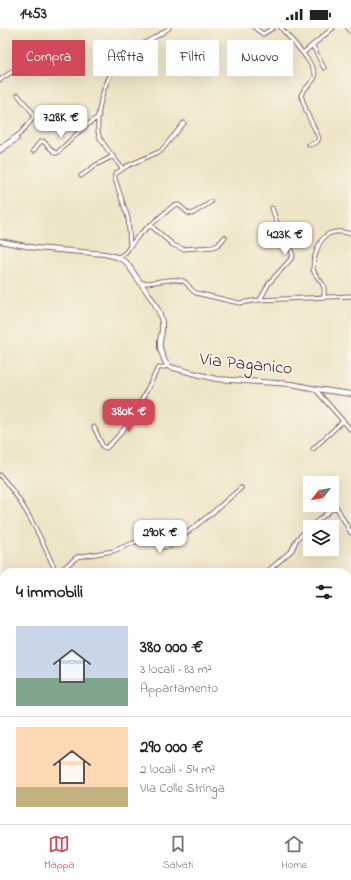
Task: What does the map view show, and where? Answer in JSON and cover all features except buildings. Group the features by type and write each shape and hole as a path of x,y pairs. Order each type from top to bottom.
{"street":[{"path":"122,168 99,136 99,116 103,90 116,67 124,57 169,28"},
{"path":"254,28 262,34 273,28"},
{"path":"281,28 312,65 315,74 314,79 302,92 301,96 319,139 317,142 309,145"},
{"path":"303,53 333,28"},
{"path":"348,28 351,32"},
{"path":"313,46 324,68"},
{"path":"0,80 12,71"},
{"path":"0,150 21,133 33,118 33,113 18,95"},
{"path":"33,151 42,141 55,153 57,153 81,130 99,116"},
{"path":"130,246 128,220 114,178 116,173 122,168 161,151 184,123"},
{"path":"0,150 18,139"},
{"path":"81,176 96,165 113,156"},
{"path":"119,257 126,252 138,235 175,205 180,206 191,214 211,202"},
{"path":"260,300 271,282 293,256 289,243 278,227 272,208"},
{"path":"150,226 173,244 183,249 213,247 218,245 225,237"},
{"path":"324,297 323,285 315,274 313,268 318,247 323,237 329,233 341,232 351,234"},
{"path":"0,241 32,247 105,254 119,257 127,263 154,302 160,315 162,329 160,346 165,362 169,366 157,369 136,411 107,448 103,447 94,427"},
{"path":"141,283 178,280 184,281 191,290 196,293 237,302 351,296"},
{"name":"Via Paganico","path":"169,366 218,380 289,383 315,389 351,394"},
{"path":"315,389 351,430"},
{"path":"313,449 343,421"},
{"path":"0,477 13,492 40,536 56,568"},
{"path":"63,568 77,557 115,551 151,536 162,547 169,547 240,488"},
{"path":"319,520 335,507 338,509 351,533"},
{"path":"271,568 292,550 297,538 303,533"}]}
